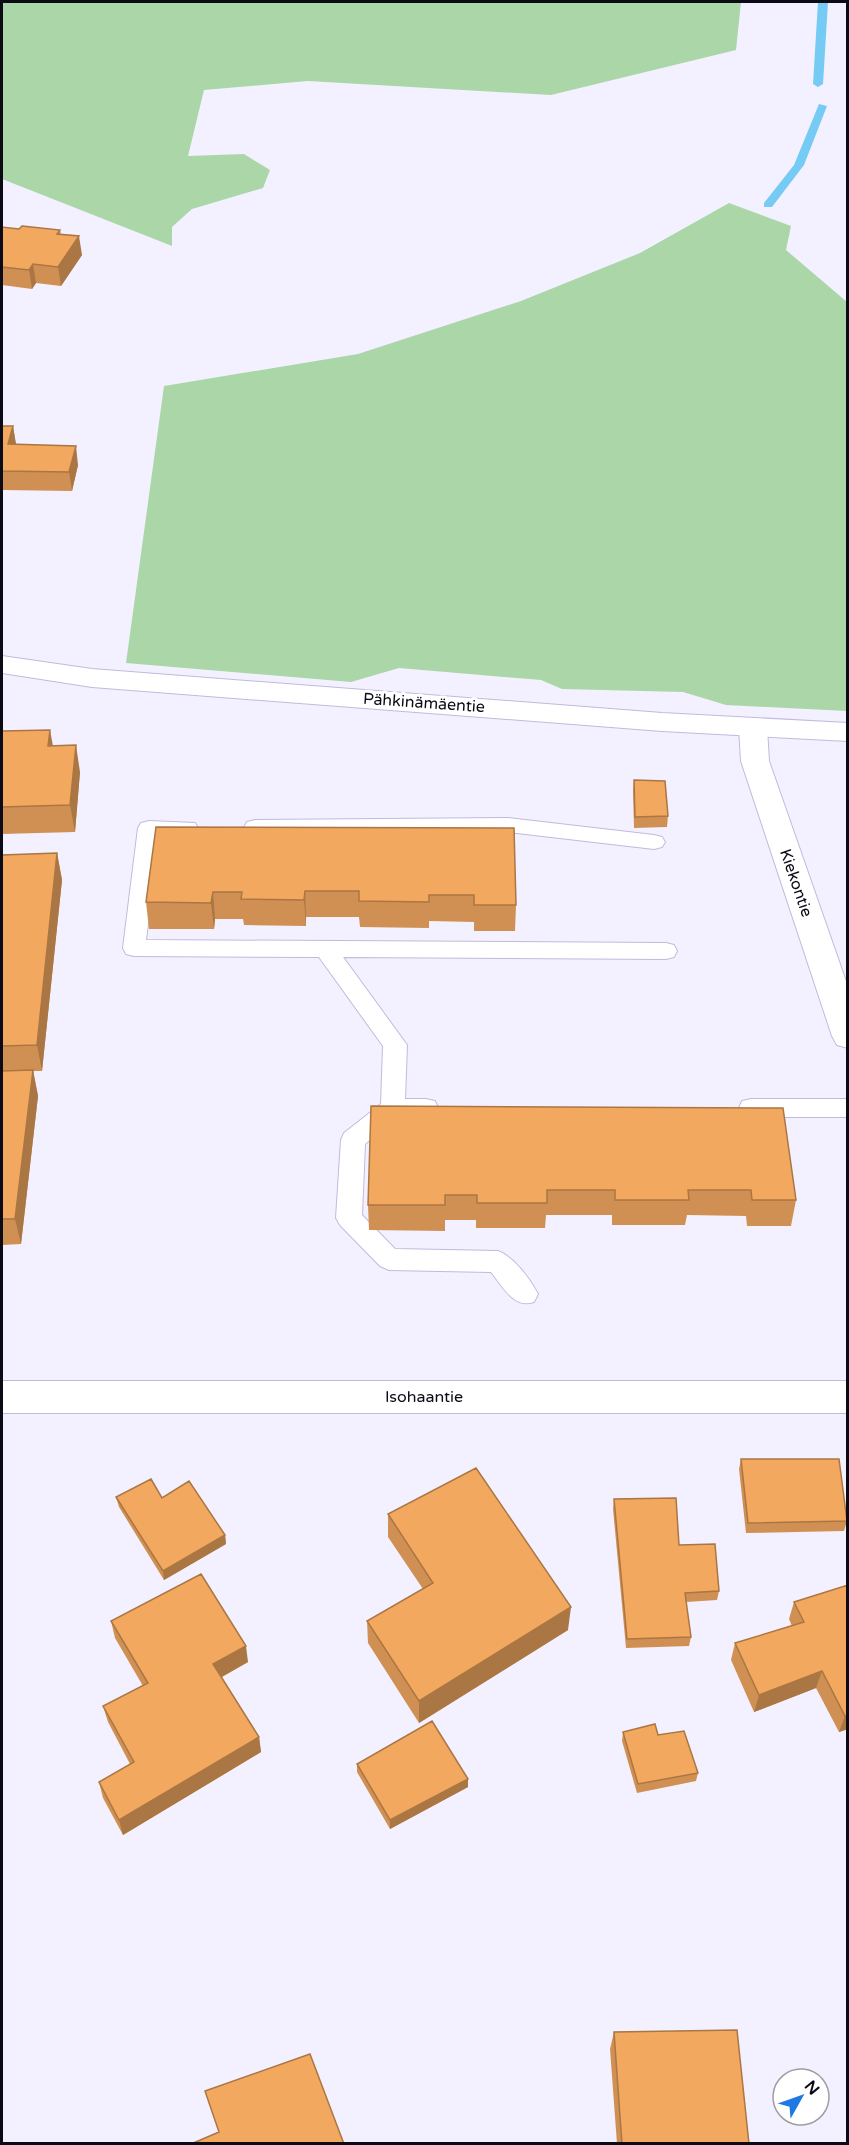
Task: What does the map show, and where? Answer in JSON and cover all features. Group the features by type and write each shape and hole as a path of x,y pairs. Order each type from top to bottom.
{"street":[{"name":"Pähkinämäentie","path":"2,665 92,678 753,728 848,732"},
{"name":"Kiekontie","path":"753,728 755,761 848,1036"},
{"name":"Isohaantie","path":"2,1397 848,1397"}],"lane":[{"path":"232,828 508,825 654,842"},
{"path":"208,828 149,828 134,948 666,951"},
{"path":"325,949 395,1045 393,1108"},
{"path":"453,1108 393,1108 353,1140 349,1218 389,1258 498,1262 525,1294"},
{"path":"724,1108 848,1108"}],"green space":[{"path":"2,2 741,2 736,50 551,95 308,81 204,90 188,156 244,154 270,170 263,188 192,209 172,227 172,246 2,179"},
{"path":"729,203 791,226 786,250 847,302 847,711 726,705 683,692 562,689 541,680 399,668 351,682 126,663 164,386 358,354 521,301 640,253"}],"building":[{"path":"22,226 60,230 57,234 79,236 58,267 33,264 29,270 2,267 2,227 19,229"},
{"path":"2,426 13,426 8,444 76,446 69,472 2,471"},
{"path":"50,730 48,746 76,745 70,805 2,807 2,731"},
{"path":"634,780 665,781 668,816 635,817"},
{"path":"156,827 514,828 516,905 474,905 474,895 429,895 429,902 359,901 359,891 305,891 304,900 241,899 242,892 213,892 211,903 146,902"},
{"path":"57,853 37,1045 2,1046 2,855"},
{"path":"33,1070 15,1219 2,1219 2,1071"},
{"path":"371,1106 783,1108 796,1200 752,1200 751,1190 688,1190 689,1200 615,1200 615,1190 547,1190 547,1203 477,1203 477,1195 445,1195 445,1205 368,1205"},
{"path":"741,1459 839,1459 847,1521 748,1523"},
{"path":"476,1468 571,1607 419,1701 367,1621 433,1583 388,1514"},
{"path":"151,1479 162,1498 189,1481 225,1535 163,1571 116,1497"},
{"path":"676,1498 679,1545 715,1544 719,1591 685,1593 691,1637 627,1639 614,1499"},
{"path":"201,1574 246,1646 213,1664 259,1737 119,1820 99,1782 134,1762 103,1706 148,1683 111,1621"},
{"path":"848,1585 848,1715 845,1716 822,1671 759,1695 735,1643 804,1622 794,1602"},
{"path":"432,1721 468,1779 390,1820 357,1764"},
{"path":"655,1724 658,1735 684,1731 698,1773 638,1784 623,1732"},
{"path":"737,2030 749,2144 622,2144 614,2032"},
{"path":"310,2054 344,2144 191,2144 219,2132 205,2091"}],"waterway":[{"path":"818,84 823,2"},
{"path":"768,205 799,165 822,106"}]}
